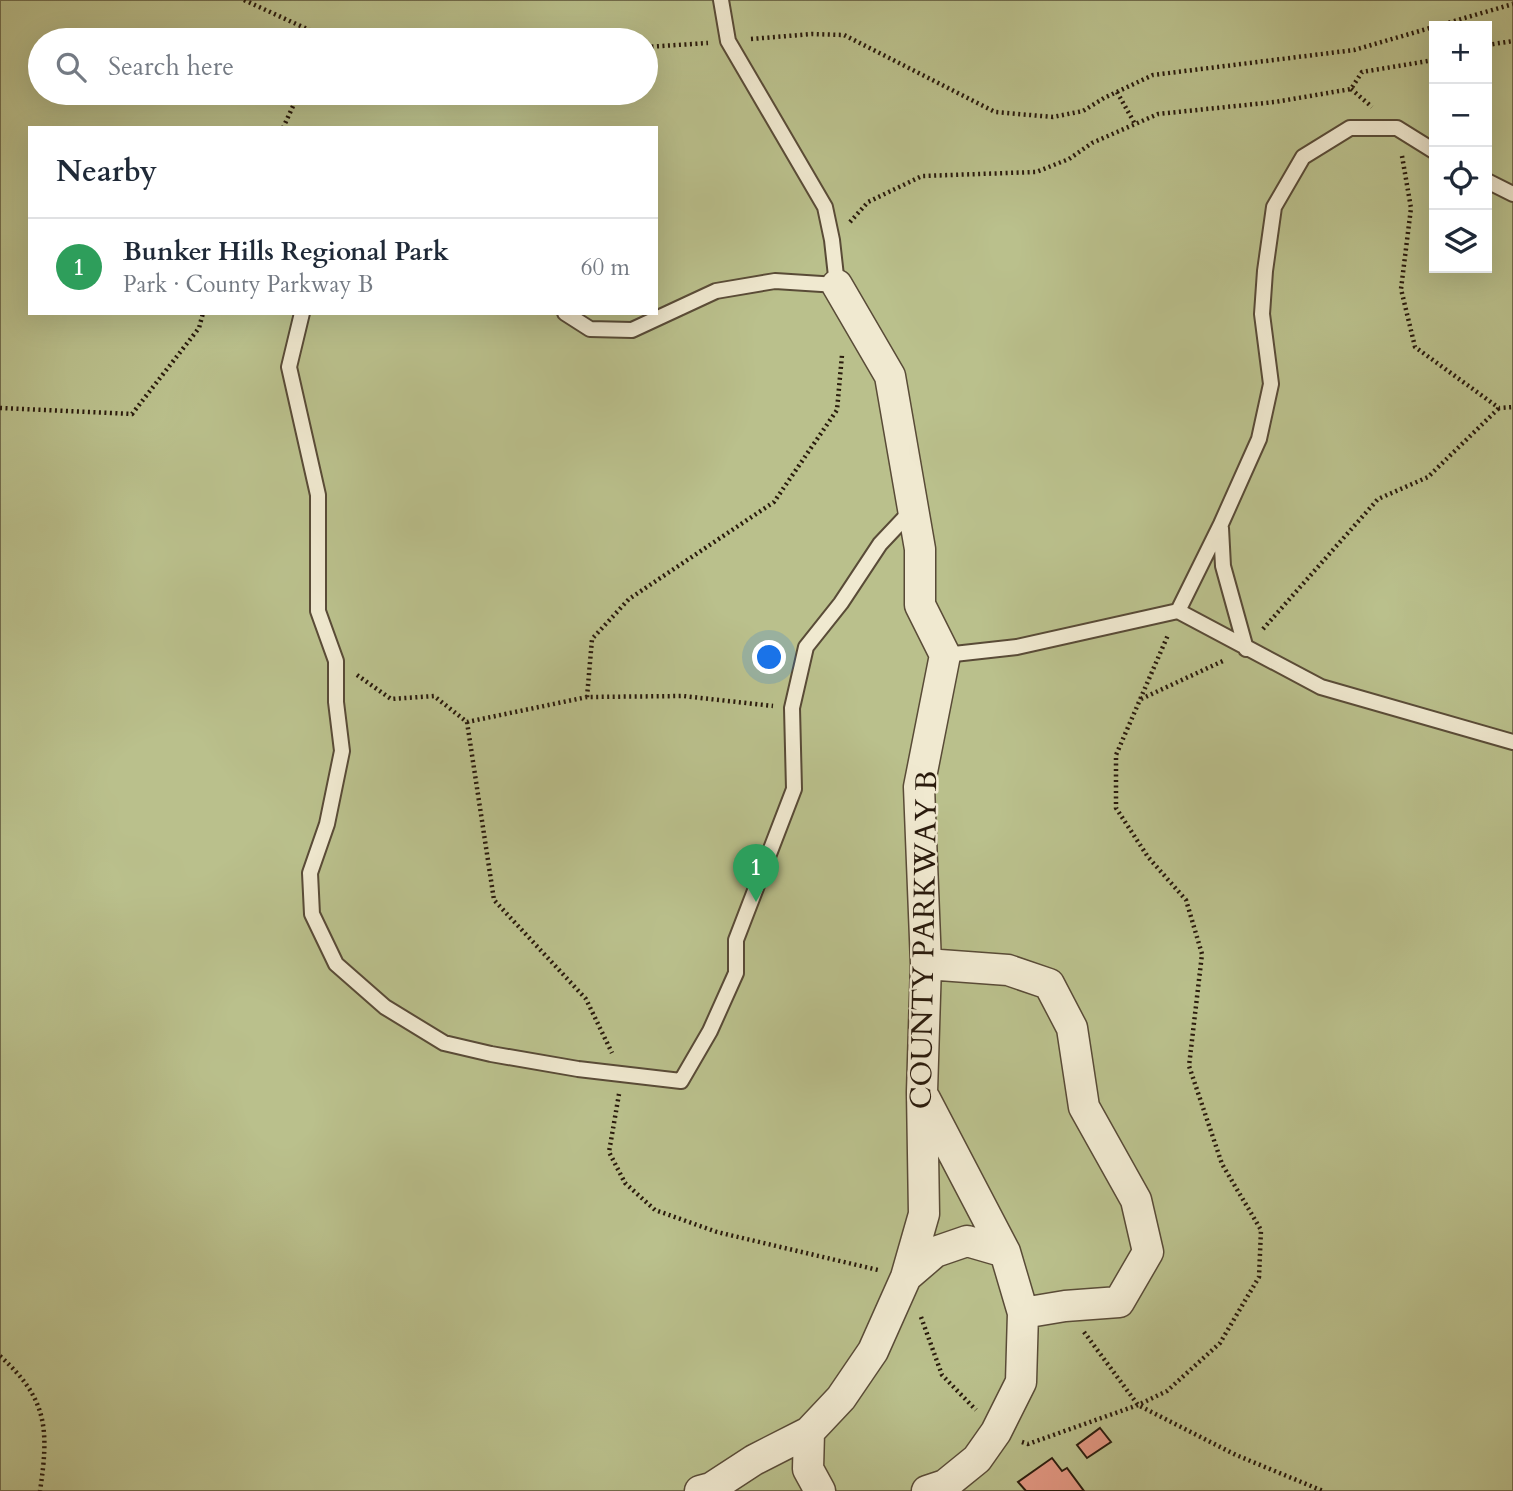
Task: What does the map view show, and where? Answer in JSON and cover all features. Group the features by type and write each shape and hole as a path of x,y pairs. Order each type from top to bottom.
{"street":[{"path":"837,285 890,376 920,549 920,605 945,655"},
{"name":"COUNTY PARKWAY B","path":"713,1490 754,1460 809,1432 842,1398 873,1351 906,1277 924,1214 922,1092 926,964 919,787 945,655"},
{"path":"926,964 1008,970 1049,984 1072,1028 1084,1107 1136,1200 1148,1252 1119,1302 1065,1306 1023,1313"},
{"path":"922,1092 1005,1252 1023,1313 1021,1382 996,1432 977,1459 945,1485 928,1491"},
{"path":"906,1277 935,1252 967,1241 1005,1252"},
{"path":"809,1432 808,1469 820,1491"}],"lane":[{"path":"568,315 590,329 632,330 716,292 775,281 837,285 825,207 728,41 721,0"},
{"path":"1178,611 1259,439 1271,384 1262,314 1274,207 1303,157 1350,128 1397,128 1429,148"},
{"path":"1492,184 1513,194"},
{"path":"302,315 289,367 318,495 318,611 336,661 336,702 342,751 327,824 310,873 312,914 336,964 386,1007 444,1043 566,1067 681,1081 710,1031 736,973 736,940 794,789 792,708 806,647 842,603 880,544 912,510"},
{"path":"1221,524 1223,566 1246,649"},
{"path":"945,655 1017,647 1178,611 1321,687 1513,742"}],"path":[{"path":"244,0 304,28"},
{"path":"658,46 801,34 844,35 995,112 1053,117 1083,111 1153,75 1354,50 1513,4"},
{"path":"1492,44 1513,41"},
{"path":"832,240 868,202 922,176 1036,172 1069,159 1092,143 1158,114 1275,102 1351,89 1362,72 1429,61"},
{"path":"1351,89 1397,128 1411,208 1401,289 1415,347 1499,408 1513,407"},
{"path":"1117,92 1135,124"},
{"path":"284,126 294,105"},
{"path":"0,408 132,414 198,328 203,315"},
{"path":"587,697 592,639 629,599 774,502 837,410 842,349"},
{"path":"1140,700 1246,649 1378,499 1428,477 1499,408"},
{"path":"1138,1405 1167,1391 1220,1343 1259,1277 1261,1230 1222,1164 1189,1066 1202,954 1186,900 1148,857 1116,808 1116,755 1178,611"},
{"path":"336,661 391,699 433,696 467,722 587,697 683,696 792,708"},
{"path":"1065,1306 1138,1405 1236,1455 1324,1491"},
{"path":"0,1356 21,1375 40,1409 46,1449 40,1491"}],"green space":[{"path":"0,0 1513,0 1513,1491 0,1491"}],"building":[{"path":"1100,1428 1111,1442 1087,1458 1077,1445"},
{"path":"1052,1458 1062,1471 1067,1468 1084,1491 1026,1491 1018,1482"}],"place":[{"name":"Bunker Hills Regional Park","path":"756,902"}]}
